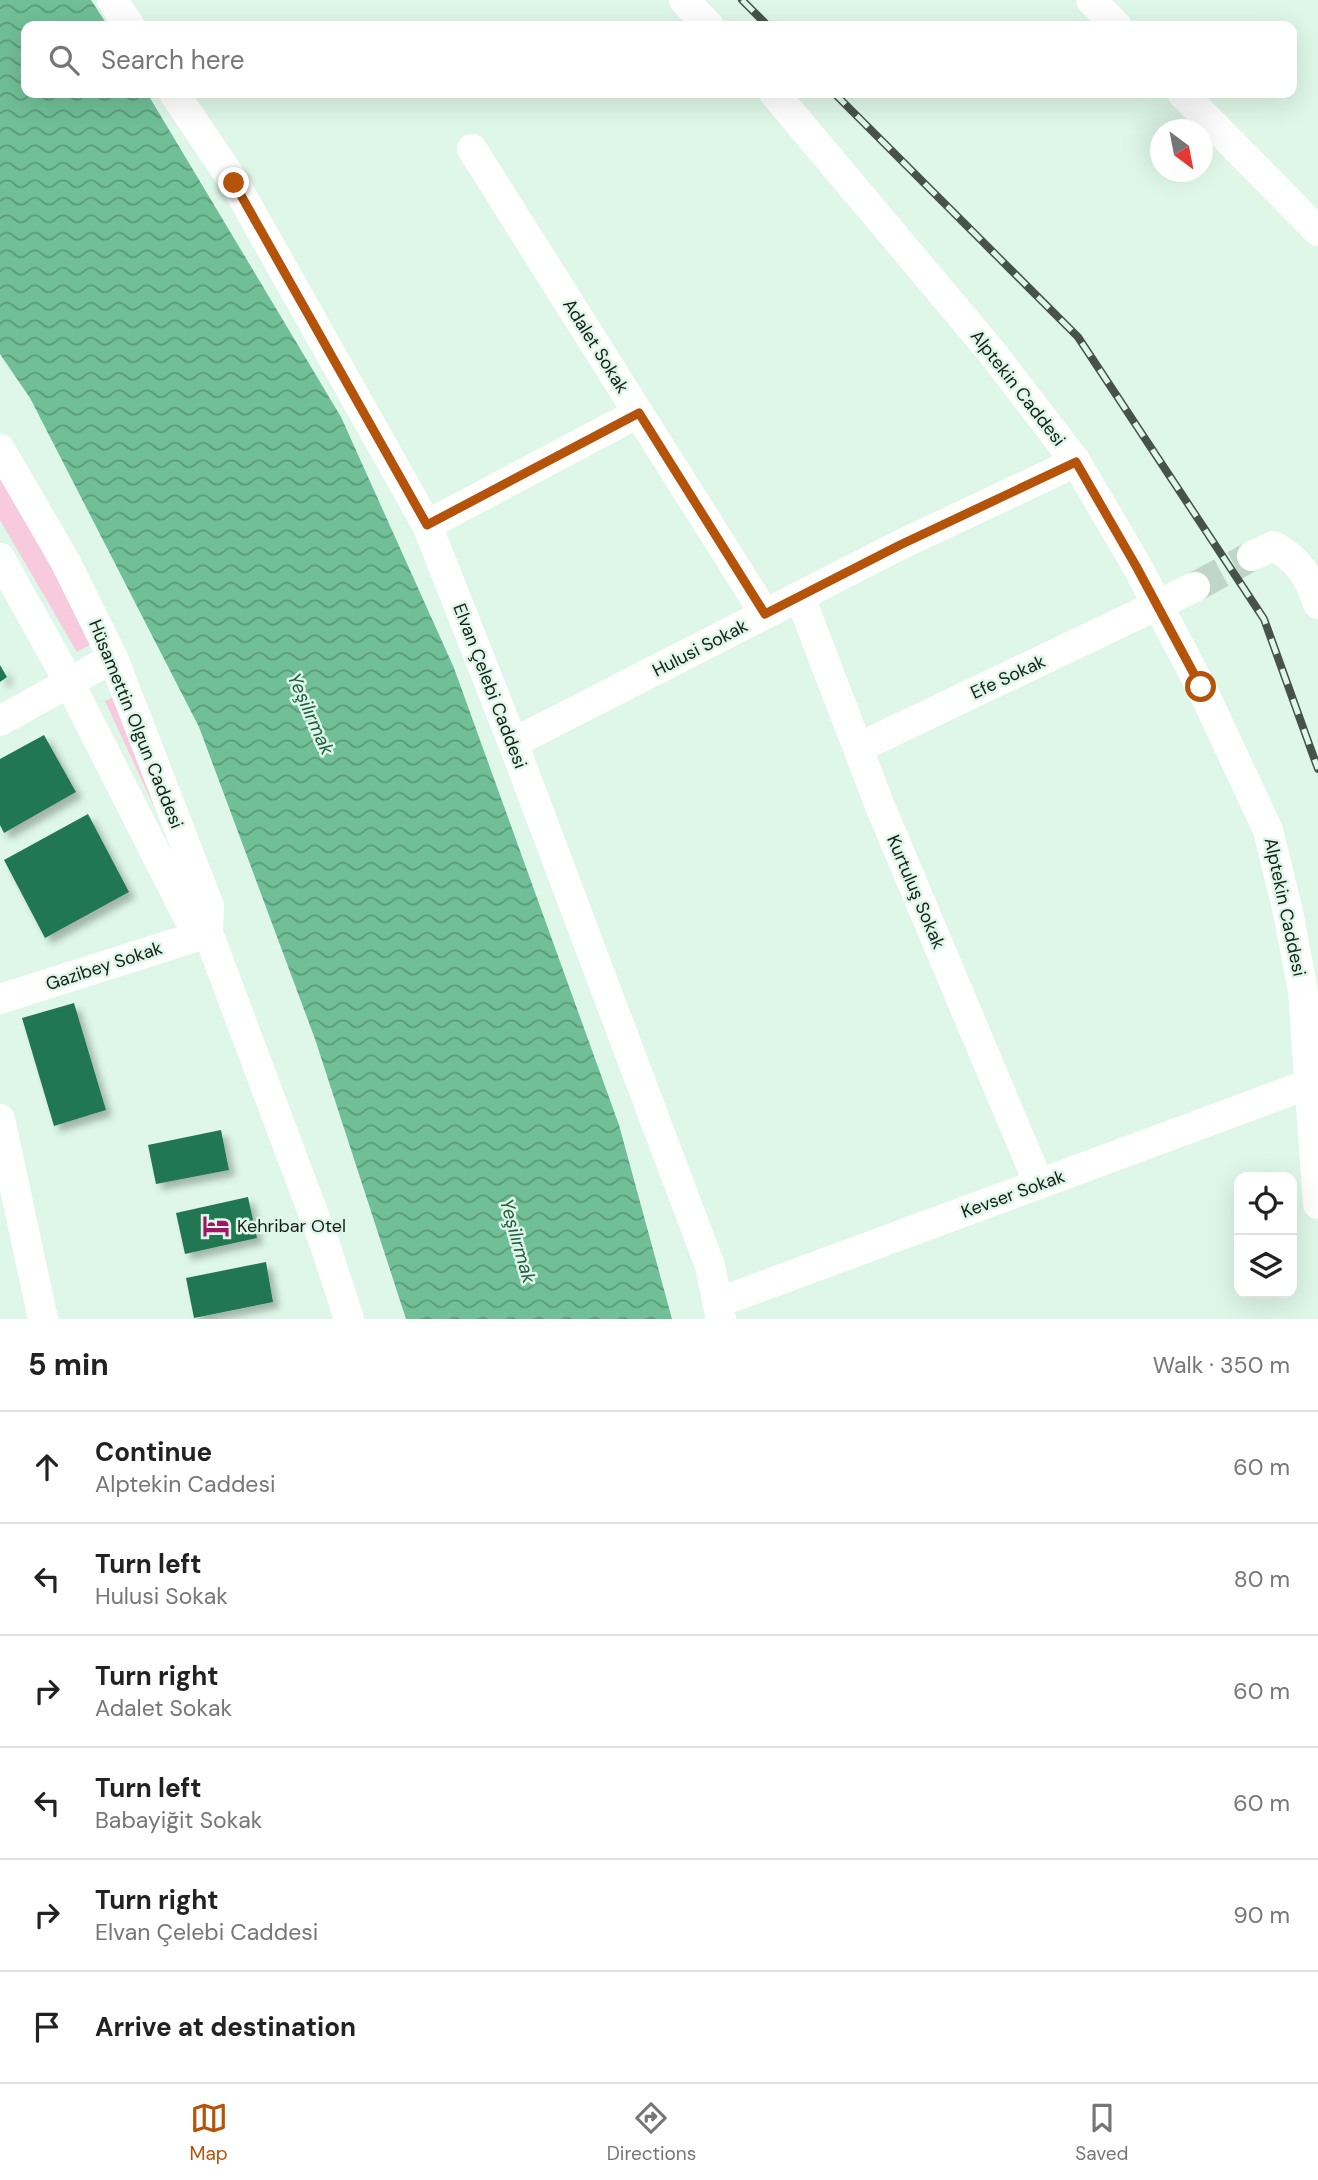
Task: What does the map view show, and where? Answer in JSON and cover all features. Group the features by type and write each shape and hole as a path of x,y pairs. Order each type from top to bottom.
{"street":[{"path":"112,0 127,21"},
{"path":"684,0 704,21"},
{"path":"1091,0 1112,21"},
{"name":"Elvan Çelebi Caddesi","path":"177,98 234,183 427,525 513,743 710,1266 719,1311"},
{"name":"Alptekin Caddesi","path":"778,98 990,350 1076,462 1201,687 1268,831 1303,991 1318,1204"},
{"path":"1187,98 1318,231"},
{"name":"Adalet Sokak","path":"472,149 765,614"},
{"path":"427,525 639,413"},
{"name":"Hüsamettin Olgun Caddesi","path":"0,449 65,561 113,658 209,906 208,933 324,1242 349,1319"},
{"name":"Hulusi Sokak","path":"513,743 765,614 1076,462"},
{"path":"1252,556 1273,547 1287,553 1305,571 1318,604"},
{"name":"Hüsamettin Olgun Caddesi","path":"0,558 69,682 187,915 208,933"},
{"name":"Efe Sokak","path":"858,748 1195,587"},
{"name":"Kurtuluş Sokak","path":"800,597 858,748 1040,1184"},
{"path":"0,721 113,658"},
{"name":"Gazibey Sokak","path":"0,999 208,933"},
{"name":"Kevser Sokak","path":"719,1311 1040,1184 1309,1084"},
{"path":"0,1119 43,1319"},
{"name":"Hüsamettin Olgun Caddesi","path":"324,1242 339,1319"}],"shaded area":[{"path":"0,475 93,643 77,652 0,520"},
{"path":"118,695 195,895 105,701"}],"water":[{"name":"Yeşilırmak","path":"0,0 91,0 105,21 21,21 21,98 150,98 341,417 454,668 619,1125 672,1319 406,1319 315,1039 199,727 30,398 0,354"}],"building":[{"path":"0,665 7,677 0,682"},
{"path":"44,735 76,792 4,833 0,825 0,759"},
{"path":"88,814 129,892 45,938 4,860"},
{"path":"74,1003 106,1110 54,1126 22,1018"},
{"path":"221,1130 229,1170 156,1184 148,1145"},
{"name":"Kehribar Otel","path":"248,1197 257,1238 185,1254 176,1213"},
{"path":"266,1262 273,1302 194,1318 186,1278"}],"tunnel":[{"path":"1195,587 1252,556"}],"railway":[{"path":"742,0 763,21"},
{"path":"839,98 1078,337 1264,619 1318,769"}],"place":[{"name":"Kehribar Otel","path":"216,1226"}],"route":[{"path":"234,183 427,525 639,413 765,614 900,545 1076,462 1201,687"}]}
